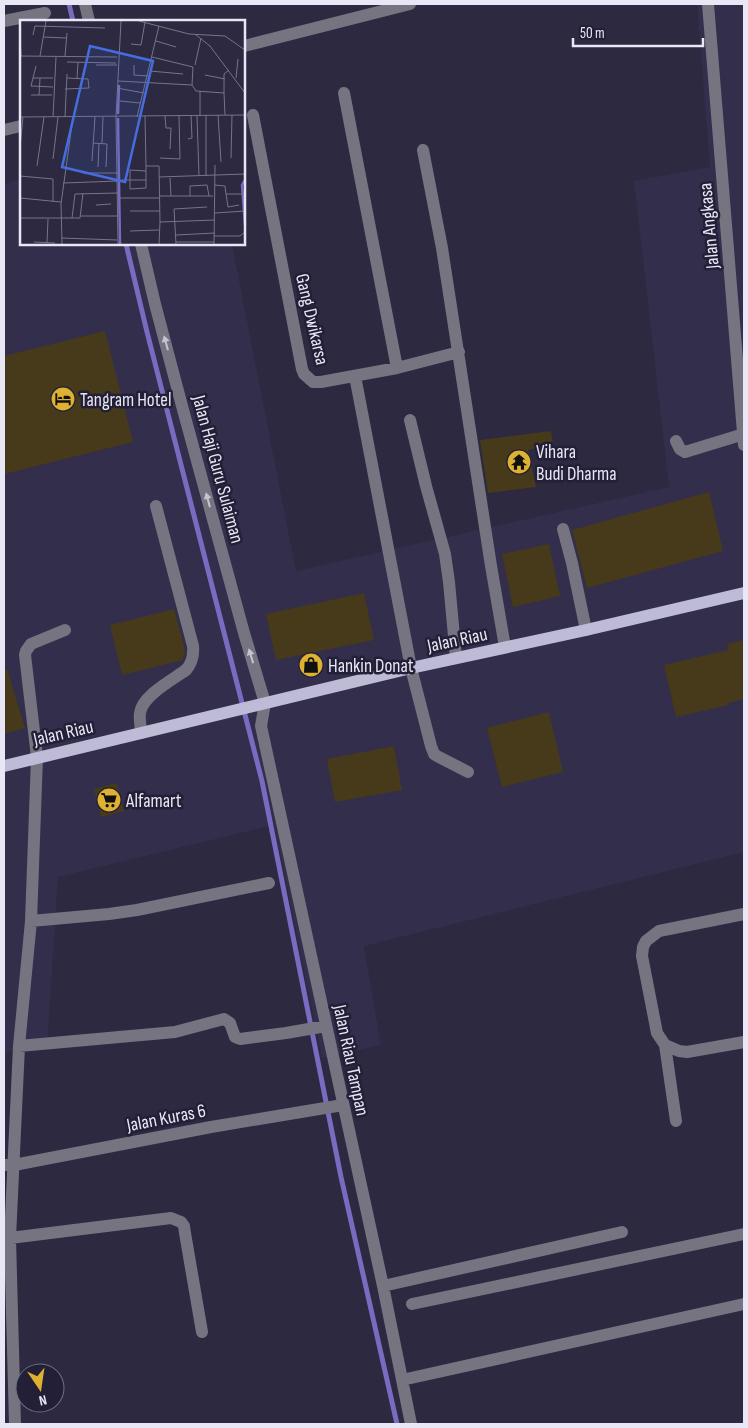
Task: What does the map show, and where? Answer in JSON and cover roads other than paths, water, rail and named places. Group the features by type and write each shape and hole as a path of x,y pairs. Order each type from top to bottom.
{"main road":[{"name":"Jalan Riau","path":"4,766 412,668 744,593"}],"street":[{"path":"85,4 89,20"},
{"path":"245,46 410,4"},
{"name":"Jalan Angkasa","path":"708,4 744,445"},
{"path":"4,21 45,13"},
{"path":"344,93 397,368"},
{"name":"Gang Dwikarsa","path":"253,115 304,374 313,382 397,368 459,352"},
{"path":"4,130 20,126"},
{"path":"423,150 442,248 505,647"},
{"name":"Jalan Haji Guru Sulaiman","path":"141,245 182,406 262,704"},
{"path":"355,376 412,668 432,750 438,756 468,772"},
{"path":"410,420 445,554 456,658"},
{"path":"676,441 680,449 685,452 744,434"},
{"path":"142,733 139,716 142,706 149,696 190,666 194,653 156,506"},
{"path":"563,529 586,630"},
{"path":"15,1424 8,1306 10,1238 9,1165 31,921 37,757 25,655 26,650 31,644 65,630"},
{"name":"Jalan Riau Tampan","path":"262,704 261,726 383,1286 411,1424"},
{"path":"31,921 137,910 269,883"},
{"path":"676,1121 665,1045 657,1033 642,956 643,947 646,940 659,931 744,914"},
{"path":"19,1046 175,1032 224,1019 230,1023 237,1039 326,1026"},
{"path":"665,1045 687,1052 744,1042"},
{"name":"Jalan Kuras 6","path":"9,1165 211,1127 343,1105"},
{"path":"10,1238 171,1218 178,1220 184,1226 202,1332"},
{"path":"383,1286 622,1232"},
{"path":"412,1304 744,1234"},
{"path":"402,1380 744,1304"}],"waterway":[{"path":"69,4 73,20"},
{"path":"126,245 262,781 341,1177 397,1424"}],"place":[{"name":"Tangram Hotel","path":"63,399"},
{"name":"Vihara Budi Dharma","path":"519,462"},
{"name":"Hankin Donat","path":"311,665"},
{"name":"Alfamart","path":"109,800"}]}
